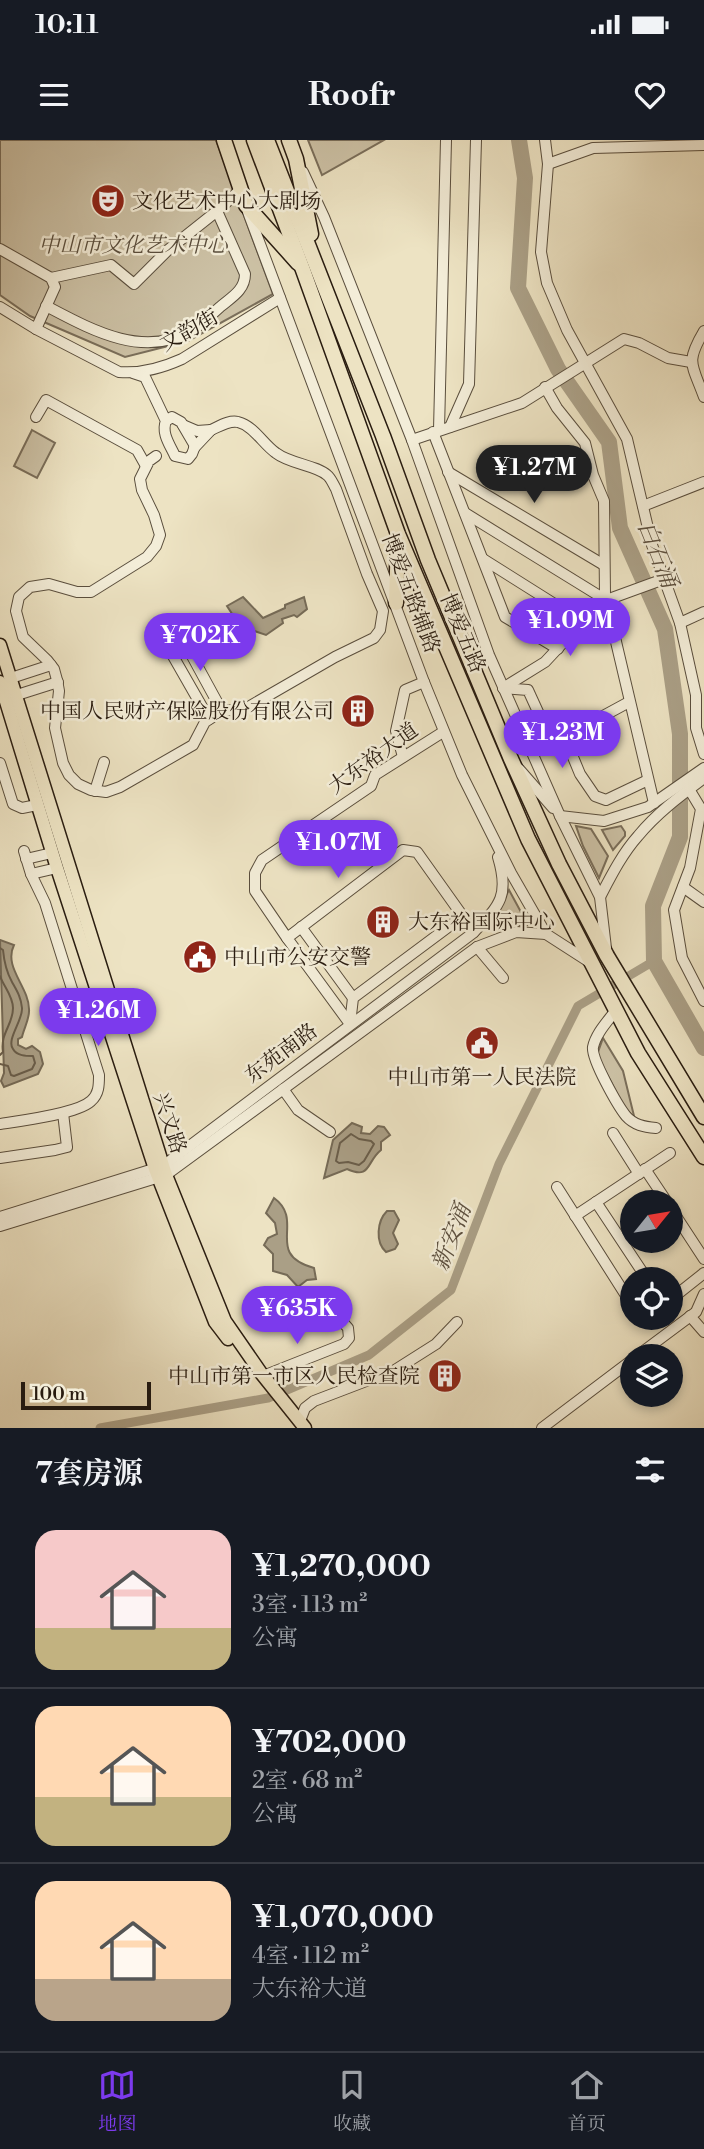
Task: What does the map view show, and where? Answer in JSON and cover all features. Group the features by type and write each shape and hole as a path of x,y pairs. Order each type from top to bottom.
{"highway":[{"path":"224,140 246,205 311,270"},
{"name":"博爱五路","path":"254,140 383,436 428,560 511,759 559,864 615,972 704,1117"},
{"name":"博爱五路","path":"267,140 398,534 528,839 638,1053 704,1157"},
{"path":"289,140 296,159 311,270"},
{"path":"396,603 398,534"}],"main road":[{"name":"兴文路","path":"0,645 37,805 161,1172 225,1321 263,1380 300,1426"},
{"name":"兴文路","path":"6,680 17,695 161,1172"}],"street":[{"path":"446,140 436,431 448,472 505,617 558,649"},
{"path":"450,427 469,384 476,140"},
{"path":"545,140 548,164 541,252 547,283 566,330 627,439 660,581 680,623 696,695 696,728 704,754"},
{"path":"548,164 593,148 704,145"},
{"name":"博爱五路","path":"296,159 324,217 412,440 489,655 560,816 600,897 607,956"},
{"path":"51,278 111,265 134,284 168,250 241,188"},
{"name":"博爱五路辅路","path":"246,205 443,732 492,836 546,934 591,963"},
{"path":"46,306 107,336 156,342 187,333 231,299 245,283 245,274 217,211"},
{"path":"0,249 51,278 55,287 36,329"},
{"name":"文韵街","path":"133,373 182,359 280,298"},
{"path":"0,307 119,372 145,377 169,419 197,431 211,430 232,421 242,423 276,453 328,476 336,489 383,611 380,630 370,641 335,657 245,709 222,711 205,722 193,745 120,787 106,792 94,791 78,784 63,763 55,728 58,682 51,665 23,637 16,611 19,597 30,587 49,584 77,592 91,592 147,557 156,546 160,535 140,479 146,466 163,444 165,434"},
{"path":"704,331 692,352 691,362 704,397"},
{"path":"412,440 522,403 624,339 639,343 668,358 691,362"},
{"path":"155,368 151,376 169,419"},
{"path":"547,386 557,408 585,443 593,475 604,501 606,600 648,779 657,801"},
{"path":"36,417 46,400 137,450 146,466"},
{"path":"169,419 163,427 176,456"},
{"path":"183,425 194,448"},
{"path":"156,456 167,454 188,459 194,448 211,430"},
{"path":"448,472 604,565"},
{"path":"643,506 704,482"},
{"path":"464,513 606,600"},
{"path":"482,559 583,621"},
{"path":"503,688 545,662 601,602 660,581"},
{"path":"680,623 704,612"},
{"path":"180,634 222,711"},
{"path":"165,642 209,719"},
{"path":"6,680 51,665"},
{"path":"17,695 58,682"},
{"path":"403,757 396,731 405,690 424,682"},
{"path":"503,688 528,690 549,736 528,745"},
{"path":"629,702 570,734 568,745 580,774 595,796 606,800 648,779"},
{"name":"大东裕大道","path":"350,1024 255,891 255,873 262,860 371,786 375,775 443,732"},
{"path":"511,759 560,816 604,821 648,807 697,779"},
{"path":"0,762 13,804 22,808 37,805"},
{"path":"94,791 104,762"},
{"path":"600,897 617,864 637,837 697,779"},
{"path":"697,779 701,809 691,868 674,910 682,958 704,1001"},
{"name":"东苑南路","path":"0,1217 161,1172 350,1024 474,932 497,907 503,889 501,868 492,836"},
{"path":"286,938 403,850 418,852 474,932"},
{"path":"0,1124 63,1113 90,1102 99,1090 99,1075 45,903 25,855 52,853"},
{"path":"692,857 704,866"},
{"path":"31,874 57,868"},
{"path":"683,887 704,902"},
{"path":"353,998 463,916"},
{"path":"301,927 353,998 350,1024"},
{"name":"东苑南路","path":"0,1226 161,1172 283,1089 477,947 516,932 546,934"},
{"path":"477,947 503,978"},
{"path":"612,1004 593,1049 599,1069 626,1116 641,1127 656,1128"},
{"path":"283,1089 298,1110 330,1132"},
{"path":"0,1158 67,1147 63,1113"},
{"path":"613,1133 657,1190"},
{"path":"575,1216 670,1153"},
{"path":"556,1187 620,1286"},
{"path":"596,1202 639,1267"},
{"path":"683,1227 704,1259"},
{"path":"683,1290 704,1273"},
{"path":"653,1344 695,1312 704,1294"},
{"path":"690,1316 704,1332"},
{"path":"263,1380 344,1345 349,1338 348,1328 340,1320"},
{"path":"300,1426 305,1409 314,1401 395,1370 436,1344 457,1322"},
{"path":"542,1428 620,1369"}],"green space":[{"name":"中山市文化艺术中心","path":"0,140 216,140 273,294 188,341 125,357 30,316 0,295"},
{"path":"308,140 384,140 322,175"},
{"path":"32,430 55,443 37,478 14,466"},
{"path":"576,826 591,829 608,856 599,878 583,846"},
{"path":"621,826 625,836 613,850 602,830"},
{"path":"509,890 528,925 499,930 493,927 492,921"},
{"path":"603,1038 623,1071 635,1120 628,1115 597,1055"}],"water":[{"path":"243,597 263,618 304,597 307,609 297,617 294,615 282,619 283,623 266,635 240,626 227,606"},
{"path":"0,940 14,945 11,953 14,969 28,1001 29,1016 22,1037 18,1039 18,1045 26,1049 32,1046 40,1052 43,1064 38,1074 4,1087 1,1081 4,1073"},
{"path":"352,1123 362,1127 361,1133 370,1134 378,1126 384,1127 390,1135 381,1142 381,1150 364,1171 347,1169 324,1178 333,1140"},
{"path":"274,1198 283,1207 287,1217 287,1246 291,1254 299,1262 314,1268 316,1279 307,1280 298,1287 287,1275 273,1271 273,1254 264,1245 268,1238 277,1234 275,1223 266,1213"},
{"path":"387,1211 394,1211 399,1220 393,1233 398,1244 395,1249 386,1252 380,1243 379,1232 381,1220"}],"waterway":[{"name":"白石涌","path":"519,140 525,178 518,288 558,369 609,442 620,528 665,629 680,734 680,837 653,906 654,961 704,1048"},
{"name":"新安涌","path":"100,1428 268,1398 369,1355 451,1290 499,1164 578,1006 654,961"}],"place":[{"name":"文化艺术中心大剧场","path":"108,201"},
{"name":"中国人民财产保险股份有限公司","path":"358,711"},
{"name":"大东裕国际中心","path":"383,922"},
{"name":"中山市公安交警","path":"200,957"},
{"name":"中山市第一人民法院","path":"482,1043"},
{"name":"中山市第一市区人民检查院","path":"445,1376"}]}
